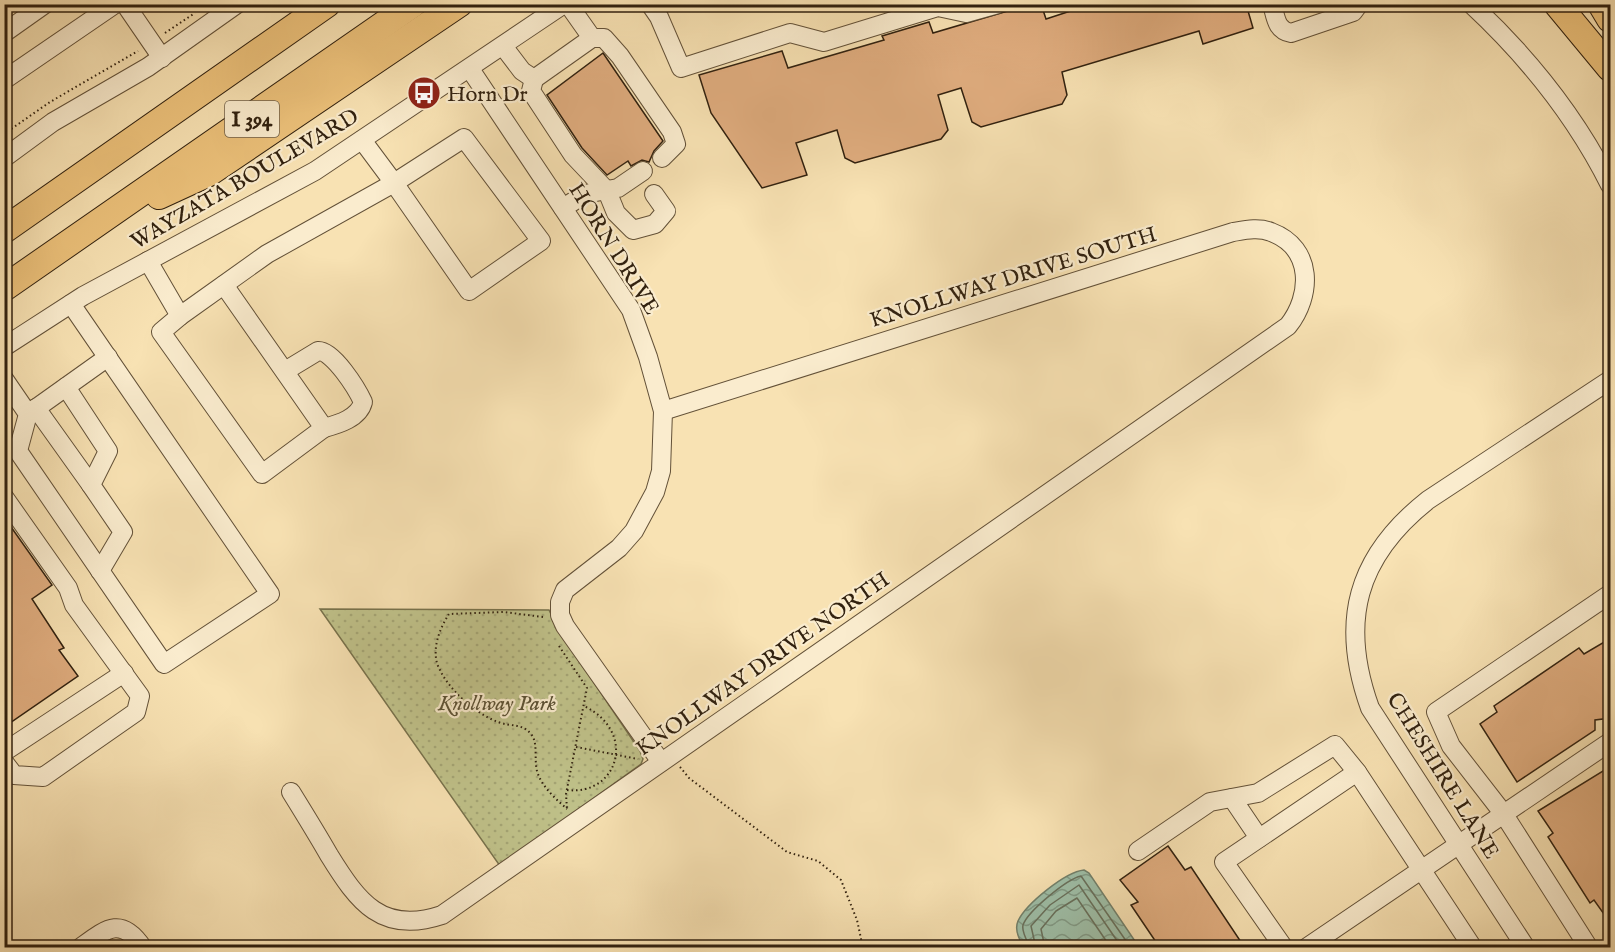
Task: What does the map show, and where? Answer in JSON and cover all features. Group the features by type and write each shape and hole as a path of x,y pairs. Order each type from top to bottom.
{"highway":[{"name":"I 394","path":"4,288 274,104 412,4"},
{"path":"88,230 209,173 459,4"},
{"path":"1557,4 1611,68"},
{"path":"1601,4 1611,19"},
{"name":"I 394","path":"4,230 322,7"}],"street":[{"path":"4,33 45,4"},
{"path":"125,4 162,58"},
{"path":"4,158 54,122 162,58 237,4"},
{"path":"566,4 592,38"},
{"name":"WAYZATA BOULEVARD","path":"4,347 71,304 315,171 566,4"},
{"path":"650,4 659,17 681,68 790,33 824,42 938,7 966,13 998,4"},
{"path":"1272,4 1278,25 1284,32 1292,33 1353,12 1359,4"},
{"path":"1471,4 1535,69 1568,112 1611,185"},
{"path":"4,80 114,5"},
{"path":"654,194 666,211 655,224 633,230 616,213 607,191 573,155 531,91 534,79 592,38 604,38 620,56 672,132 676,144 662,158"},
{"path":"503,46 522,71 534,79"},
{"name":"HORN DRIVE","path":"470,69 631,310 648,357 663,411 661,471 655,492 646,513 619,548 565,590 560,602 560,615 565,626 666,758"},
{"path":"285,371 318,351 329,353 360,397 362,407 344,421 324,428 262,474 160,332 267,254 394,183 464,138 541,242 469,291 394,183 362,140"},
{"path":"564,208 585,194 618,188 643,171"},
{"name":"KNOLLWAY DRIVE SOUTH","path":"663,411 1233,232 1255,229 1271,232 1287,242 1300,256 1306,272 1306,289 1299,312 1288,326"},
{"path":"148,261 180,316"},
{"path":"224,285 324,428"},
{"path":"71,304 108,357 270,594 164,664 18,451 32,411 108,357"},
{"name":"KNOLLWAY DRIVE NORTH","path":"291,792 347,885 373,911 388,918 407,922 442,915 571,816 666,758 1288,326"},
{"path":"4,379 91,485 123,532 100,571"},
{"name":"CHESHIRE LANE","path":"1520,945 1370,708 1359,678 1354,651 1354,622 1360,594 1371,567 1403,520 1428,500 1611,380"},
{"path":"66,387 108,451 91,485"},
{"path":"4,762 14,775 43,777 136,712 140,696 74,605 68,588 5,498"},
{"path":"1589,948 1503,813 1451,746 1436,712 1611,594"},
{"path":"4,752 124,673"},
{"path":"1306,948 1421,868 1611,742"},
{"path":"1138,851 1210,802 1258,793 1335,745 1357,772 1473,948"},
{"path":"1284,948 1224,862 1357,772"},
{"path":"1232,798 1259,838"},
{"path":"80,948 107,928 124,928 136,938 143,948"}],"path":[{"path":"4,134 50,102 198,11"},
{"path":"546,621 542,615 504,612 449,614 441,626 436,649 439,670 477,711 499,722 525,727 534,737 538,774 571,816"},
{"path":"556,641 587,688 567,790 571,816"},
{"path":"567,790 578,791 598,782 608,773 617,755 615,737 610,726 603,718 584,706"},
{"path":"576,747 617,755 666,758 787,852 818,861 841,880 857,920 863,948"}],"green space":[{"name":"Knollway Park","path":"320,609 549,610 559,631 640,751 643,759 641,764 500,866"}],"water":[{"path":"1084,870 1089,873 1139,947 1024,947 1017,932 1018,921 1022,914 1037,898 1057,883 1067,876"}],"building":[{"path":"1031,4 1041,4 1046,19 1092,4 1246,4 1253,28 1203,44 1199,31 1062,72 1067,95 1062,104 981,127 972,122 961,88 938,95 948,130 941,139 855,163 845,158 837,130 796,143 807,175 762,188 711,113 699,75 782,51 788,68 884,40 882,36 929,22 933,33"},
{"path":"603,53 663,141 654,151 649,162 642,160 631,166 628,161 607,175 582,148 547,95"},
{"path":"4,517 52,585 32,599 64,648 59,650 78,676 4,727"},
{"path":"1611,638 1611,718 1595,720 1595,730 1517,782 1480,724 1497,712 1494,706 1579,648 1584,654"},
{"path":"1611,766 1611,924 1594,900 1590,903 1548,837 1553,833 1538,811"},
{"path":"1168,846 1185,870 1191,867 1245,948 1160,948 1131,905 1138,902 1120,880"}],"place":[{"name":"Horn Dr","path":"424,93"}]}
